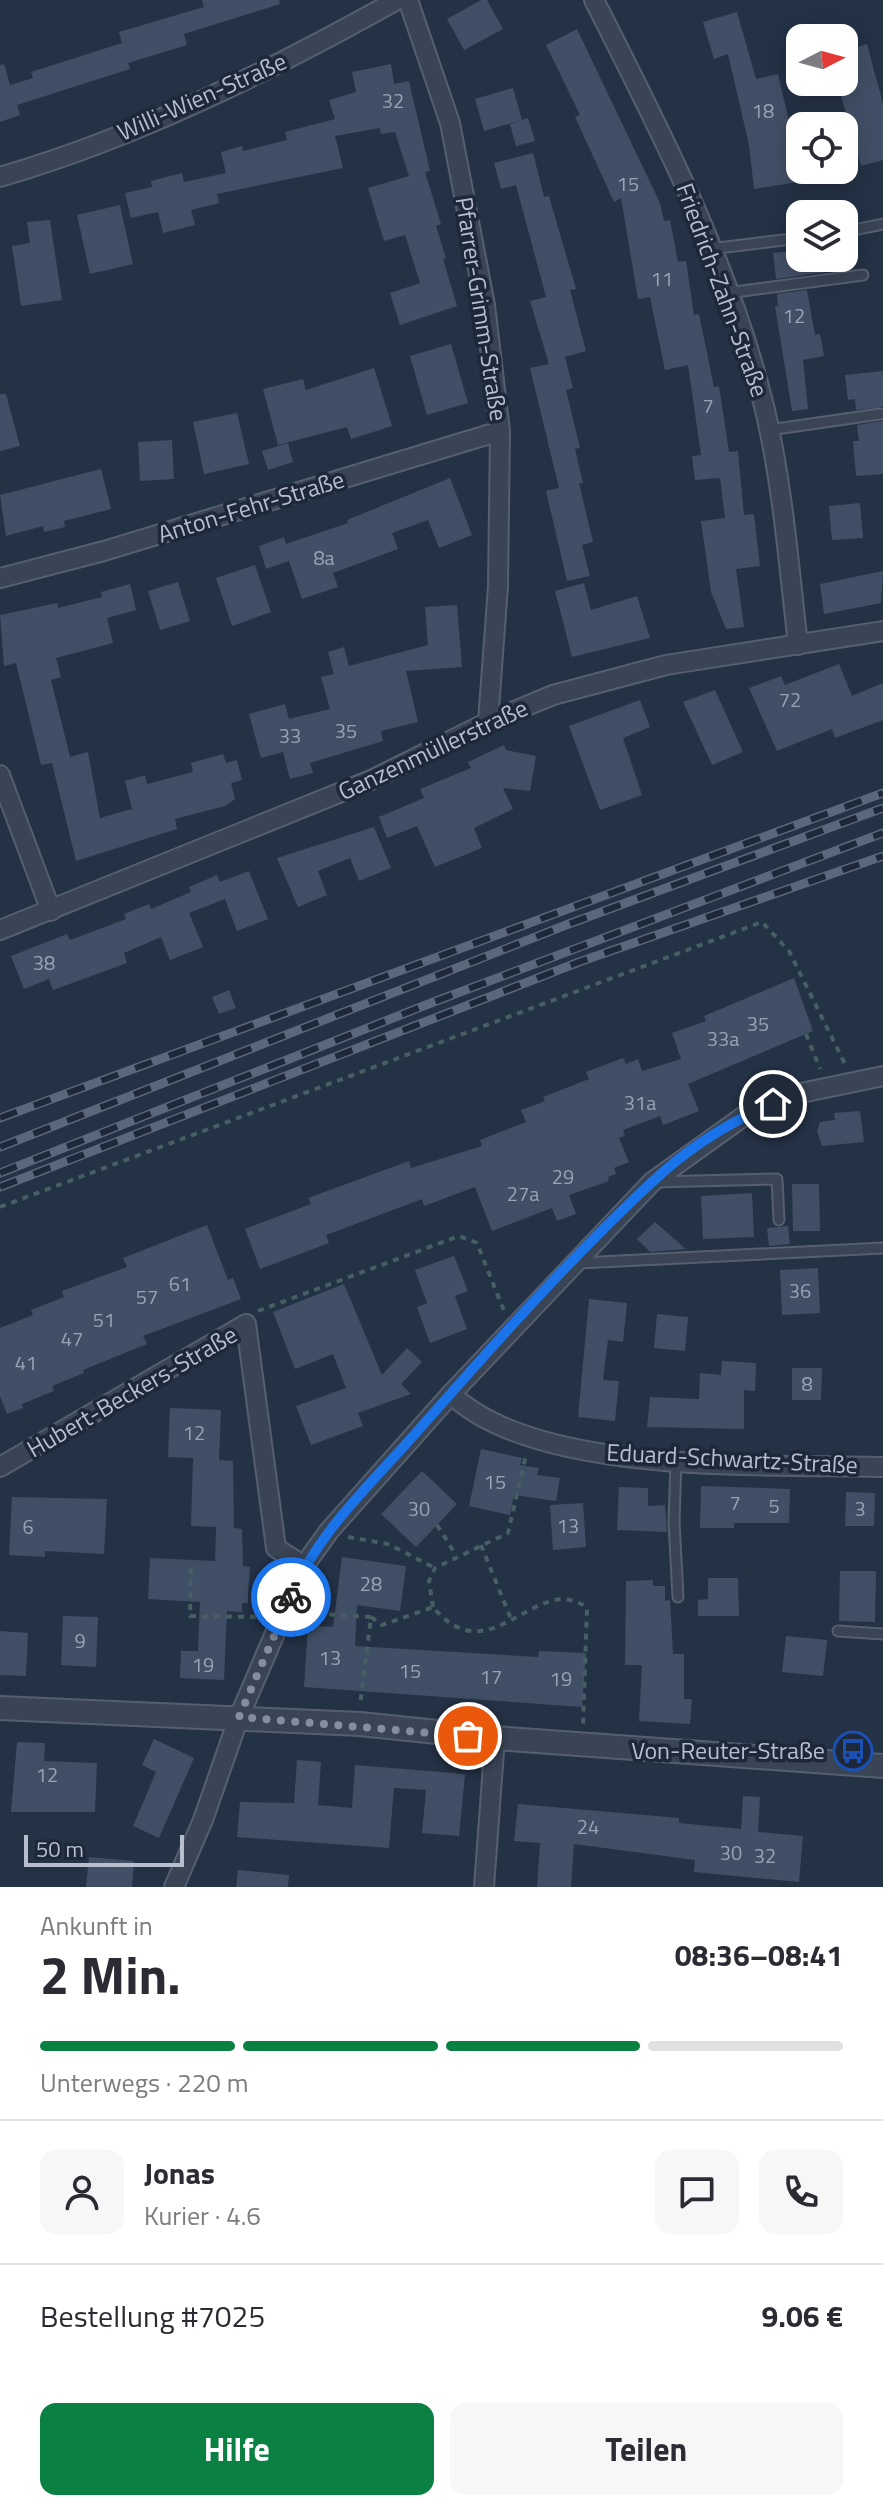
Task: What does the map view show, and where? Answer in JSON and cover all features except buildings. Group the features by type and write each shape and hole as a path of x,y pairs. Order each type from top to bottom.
{"street":[{"name":"Willi-Wien-Straße","path":"0,177 169,118 302,53 397,0"},
{"name":"Pfarrer-Grimm-Straße","path":"408,0 450,123 485,305 500,431 498,586 488,722"},
{"name":"Friedrich-Zahn-Straße","path":"594,0 668,145 741,330 769,430 781,500 798,645"},
{"name":"Anton-Fehr-Straße","path":"0,578 104,551 500,431"},
{"name":"Ganzenmüllerstraße","path":"0,930 371,780 488,722 553,695 666,665 883,631"},
{"path":"0,775 51,911"},
{"path":"174,1887 203,1820 239,1717 304,1566 329,1531 451,1394 652,1182 744,1116 801,1093 883,1076"},
{"name":"Hubert-Beckers-Straße","path":"0,1467 246,1324 276,1548 304,1566"},
{"name":"Eduard-Schwartz-Straße","path":"451,1394 471,1413 562,1446 618,1457 883,1467"},
{"path":"0,1708 360,1724 582,1745 883,1766"},
{"path":"484,1887 495,1738"}],"lane":[{"path":"858,229 883,224"},
{"path":"710,249 786,240"},
{"path":"727,293 863,275"},
{"path":"769,430 880,414"},
{"path":"652,1182 777,1179 779,1220"},
{"path":"574,1263 883,1248"},
{"path":"676,1461 674,1522 678,1597"},
{"path":"838,1631 883,1634"}],"path":[{"path":"0,1207 762,922 789,951 852,1081"},
{"path":"806,1034 822,1075"},
{"path":"246,1324 256,1311 459,1236 477,1243 506,1315"},
{"path":"530,1434 508,1533 456,1555 435,1568 429,1581 433,1607 452,1626 474,1633 550,1601 578,1601 587,1608 582,1745"},
{"path":"437,1525 456,1555"},
{"path":"338,1535 388,1544 435,1568"},
{"path":"481,1545 511,1619"},
{"path":"191,1568 190,1616 260,1617"},
{"path":"301,1603 322,1614 371,1617 382,1625 433,1607"},
{"path":"360,1724 371,1617"}],"railway":[{"path":"0,1118 883,793"},
{"path":"0,1147 566,925 883,808"},
{"path":"0,1173 431,1003 883,833"},
{"path":"0,1187 579,962 883,856"}],"way so far":[{"path":"291,1597 239,1717 360,1724 468,1736"}],"place":[{"name":"Von-Reuter-Straße","path":"853,1751"}],"route":[{"path":"291,1597 304,1566 329,1531 451,1394 652,1182 693,1149 744,1116 773,1104"}]}
